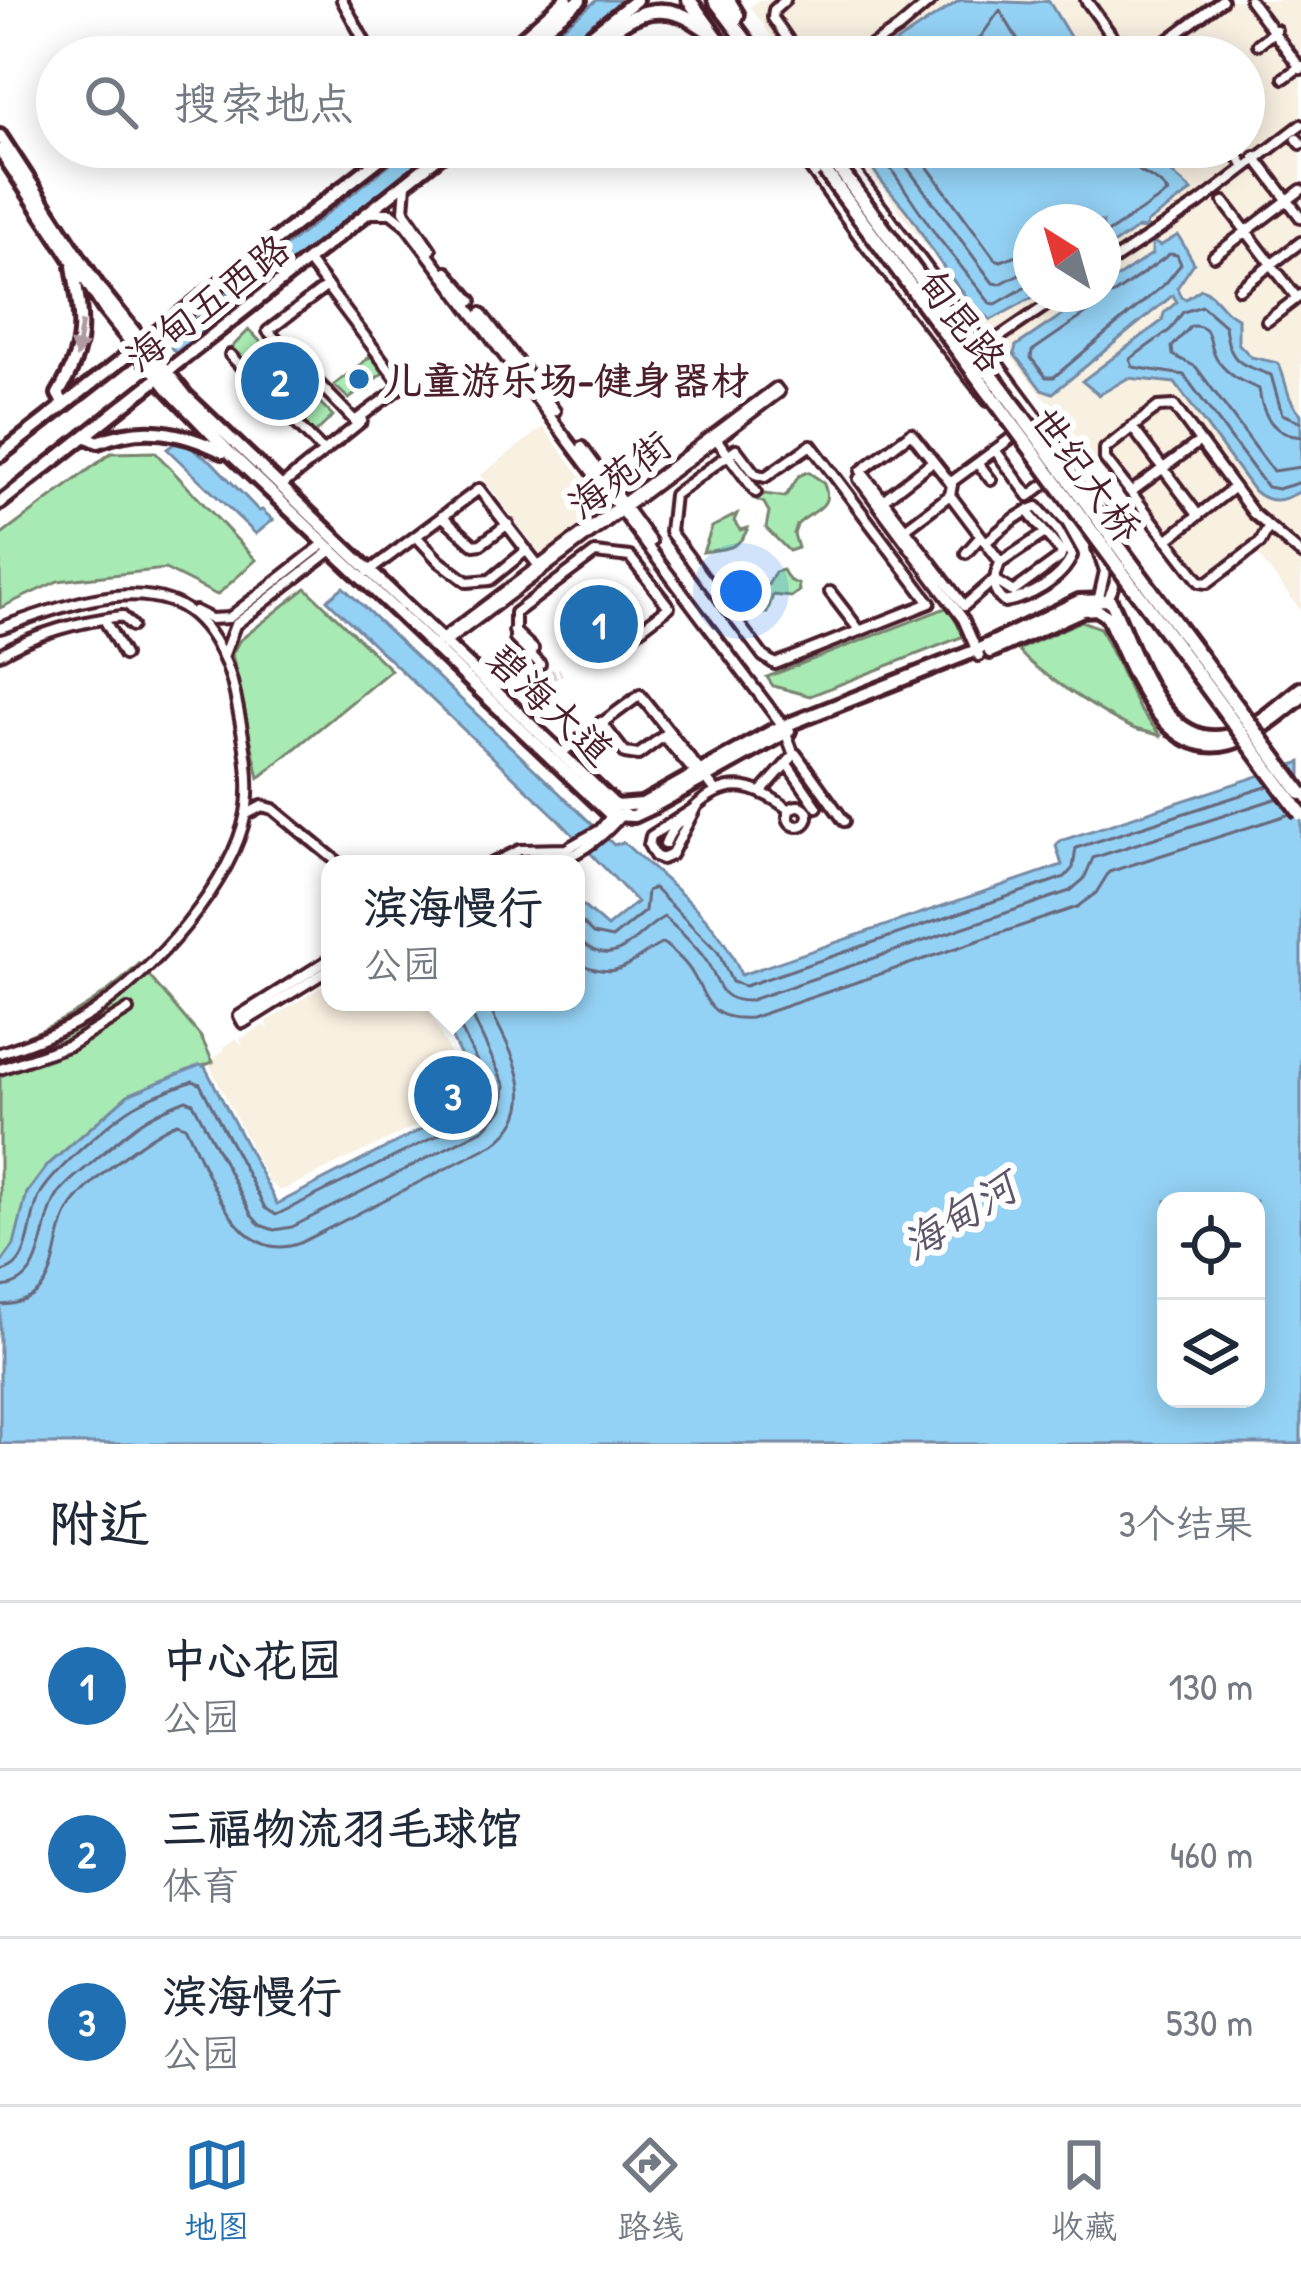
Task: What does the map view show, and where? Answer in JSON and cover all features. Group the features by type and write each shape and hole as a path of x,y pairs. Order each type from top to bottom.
{"highway":[{"path":"528,36 566,0"},
{"path":"689,0 715,36"},
{"path":"715,0 742,36"},
{"path":"728,0 737,15 733,24"},
{"path":"604,36 629,16 646,11 679,14 713,33"},
{"name":"世纪大桥","path":"831,168 1301,793"},
{"name":"世纪大桥","path":"831,168 1301,814"}],"main road":[{"path":"533,36 580,0"},
{"path":"591,36 636,0"},
{"name":"碧海大道","path":"0,136 139,347"},
{"name":"碧海大道","path":"0,150 72,262 232,454 615,817"},
{"name":"海甸五西路","path":"0,455 368,168"},
{"name":"海甸五西路","path":"0,503 424,168"},
{"path":"58,410 62,401 58,394 76,358 82,332 72,262"},
{"name":"碧海大道","path":"162,375 438,645 560,754 615,817"},
{"path":"86,436 98,442 128,432 167,431 232,454"},
{"name":"碧海大道","path":"615,817 788,728 978,653 1079,601 1102,602"},
{"path":"1102,602 1158,703 1184,728 1212,736 1237,733 1301,688"},
{"path":"1102,602 1154,712 1184,738 1210,745 1238,740 1301,698"}],"street":[{"path":"340,0 360,36"},
{"path":"782,0 773,18 785,36"},
{"path":"887,36 935,0"},
{"path":"891,36 935,0"},
{"path":"1085,0 1109,36"},
{"path":"1172,36 1220,0"},
{"path":"1252,0 1301,66 1284,78"},
{"path":"1103,28 1119,28"},
{"path":"1265,39 1275,31"},
{"path":"1265,150 1301,123"},
{"name":"甸昆路","path":"810,168 1102,558 1102,602"},
{"name":"甸昆路","path":"853,168 1095,495 1117,538 1119,563 1102,602"},
{"path":"1121,254 1239,168"},
{"path":"1264,168 1301,218"},
{"path":"407,181 402,206 410,221 788,728 794,751 844,820"},
{"path":"1214,256 1301,190"},
{"path":"1224,202 1299,297 1267,321"},
{"path":"367,214 382,212 401,220 622,506"},
{"path":"1239,289 1301,242"},
{"path":"307,261 401,388"},
{"path":"326,286 268,331 355,421 401,388"},
{"path":"966,372 976,359 1040,312"},
{"path":"230,355 324,452"},
{"path":"376,356 401,388"},
{"path":"279,488 401,388"},
{"name":"海苑街","path":"438,645 778,392 776,388 715,437"},
{"path":"1268,528 1260,543 1203,584 1103,456 1107,446 1158,407 1169,404 1268,528 1283,535 1301,554"},
{"path":"1132,427 1198,515"},
{"path":"1000,563 950,495 950,483 911,433 861,471 964,606 994,580 1000,563 1045,533"},
{"path":"950,483 1014,436"},
{"path":"715,437 756,491"},
{"path":"1131,493 1201,441"},
{"path":"811,445 920,590 930,603 779,664 771,663 677,541 669,527 674,495 736,449 754,474 765,477 811,445"},
{"path":"995,450 1029,496 1048,482"},
{"path":"883,500 933,461"},
{"path":"978,463 991,480"},
{"path":"859,479 969,629 978,653"},
{"path":"1167,540 1234,488"},
{"path":"368,572 481,489 540,568"},
{"path":"905,529 950,495"},
{"path":"1071,513 1086,509 1095,495"},
{"path":"966,553 1034,507 1042,511 1072,558 1062,574 1009,602 998,597 994,580"},
{"path":"994,580 1013,592 1055,564 1062,554 1027,511"},
{"path":"442,516 474,545 508,524"},
{"path":"416,536 467,582 490,580 527,550"},
{"path":"0,627 61,604 144,592 176,599 206,618 222,620 332,544"},
{"path":"223,658 235,625 332,544"},
{"path":"540,664 514,639 515,614 595,553 630,557 669,608"},
{"path":"531,575 543,591"},
{"path":"920,590 938,584"},
{"path":"830,592 860,631"},
{"path":"634,634 687,594"},
{"path":"0,627 66,607 145,596 170,601 190,612 223,658 232,683 242,734 246,814 223,868 186,925 91,1013 4,1052 14,1065"},
{"path":"0,654 27,640 104,619 122,616 132,626"},
{"path":"104,619 124,656"},
{"path":"512,630 533,649"},
{"path":"560,754 638,695 669,731"},
{"path":"640,716 651,707"},
{"path":"601,722 625,753 638,755 669,731"},
{"path":"669,731 666,739 716,791"},
{"path":"763,790 794,751"},
{"path":"787,764 817,807"},
{"path":"665,844 676,824 716,791 763,790 790,810"},
{"path":"696,807 671,855 655,856 650,836 696,807"},
{"path":"246,814 269,810 326,855"},
{"path":"567,855 615,817"},
{"path":"510,855 520,850 577,847"},
{"path":"321,965 239,1016 243,1023 321,975"},
{"path":"0,1069 70,1045 128,1010"},
{"path":"91,1013 100,1028"}],"shaded area":[{"path":"759,0 1301,0 1301,611 1255,551 1201,591 996,339 867,168 1265,168 1265,36 771,36 750,7"},
{"path":"543,427 585,482 579,525 541,555 481,475"},
{"path":"321,987 321,1011 429,1011 470,1094 463,1103 281,1191 269,1183 209,1064 236,1038 243,1047 240,1039 264,1025 269,1030 266,1022"}],"green space":[{"path":"249,330 333,416 313,435 229,350"},
{"name":"儿童游乐场-健身器材","path":"371,356 383,373 349,399 334,385"},
{"path":"155,452 256,560 217,595 165,569 58,581 0,608 0,536 111,453"},
{"path":"808,472 823,482 826,498 797,525 798,548 789,551 766,528 769,512 755,499 765,494 785,497 799,476"},
{"path":"737,514 734,521 740,530 748,528 740,541 703,552 712,527"},
{"path":"783,570 799,591 791,597 773,595 767,613 758,613 751,604 752,593"},
{"path":"306,588 391,670 259,778 232,654 239,641"},
{"path":"624,595 631,603 618,612 618,628 598,632 597,648 590,654 574,647 567,637 572,631"},
{"path":"948,607 964,636 810,696 773,686 767,677"},
{"path":"1081,621 1100,628 1139,709 1162,737 1135,729 1091,705 1018,650"},
{"path":"139,964 201,1037 213,1062 128,1095 48,1165 27,1193 14,1245 0,1265 0,1047 74,1013"}],"water":[{"path":"597,0 622,0 577,36 551,36"},
{"path":"960,0 1048,0 1069,36 906,36"},
{"path":"384,168 411,168 176,354 166,341"},
{"path":"873,168 1166,168 1192,191 1145,229 1138,228 1121,239 1121,204 1013,204 1013,308 991,320 949,275"},
{"path":"1178,235 1194,263 1177,288 1181,297 1186,299 1201,289 1211,295 1238,318 1238,343 1251,357 1278,363 1301,414 1301,491 1271,500 1254,491 1175,383 1128,378 1099,395 1082,381 1162,321 1177,302 1173,295 1053,393 1041,389 1014,354 1016,346 1066,312 1121,312 1121,275 1152,254 1152,241 1160,246"},
{"path":"179,440 211,461 273,520 256,534 167,449"},
{"name":"海甸河","path":"343,587 614,845 623,842 690,903 720,936 741,975 1062,865 1056,846 1060,841 1301,762 1301,1444 0,1444 0,1265 14,1245 27,1193 48,1165 128,1095 205,1067 277,1204 476,1101 478,1091 438,1011 585,1011 585,908 607,927 637,902 557,818 327,600"}],"tunnel":[{"path":"540,664 553,675 561,672"}],"place":[{"name":"儿童游乐场-健身器材","path":"359,379"},
{"name":"三福物流羽毛球馆","path":"280,381"},
{"name":"中心花园","path":"599,624"},
{"name":"滨海慢行","path":"453,1095"}]}
